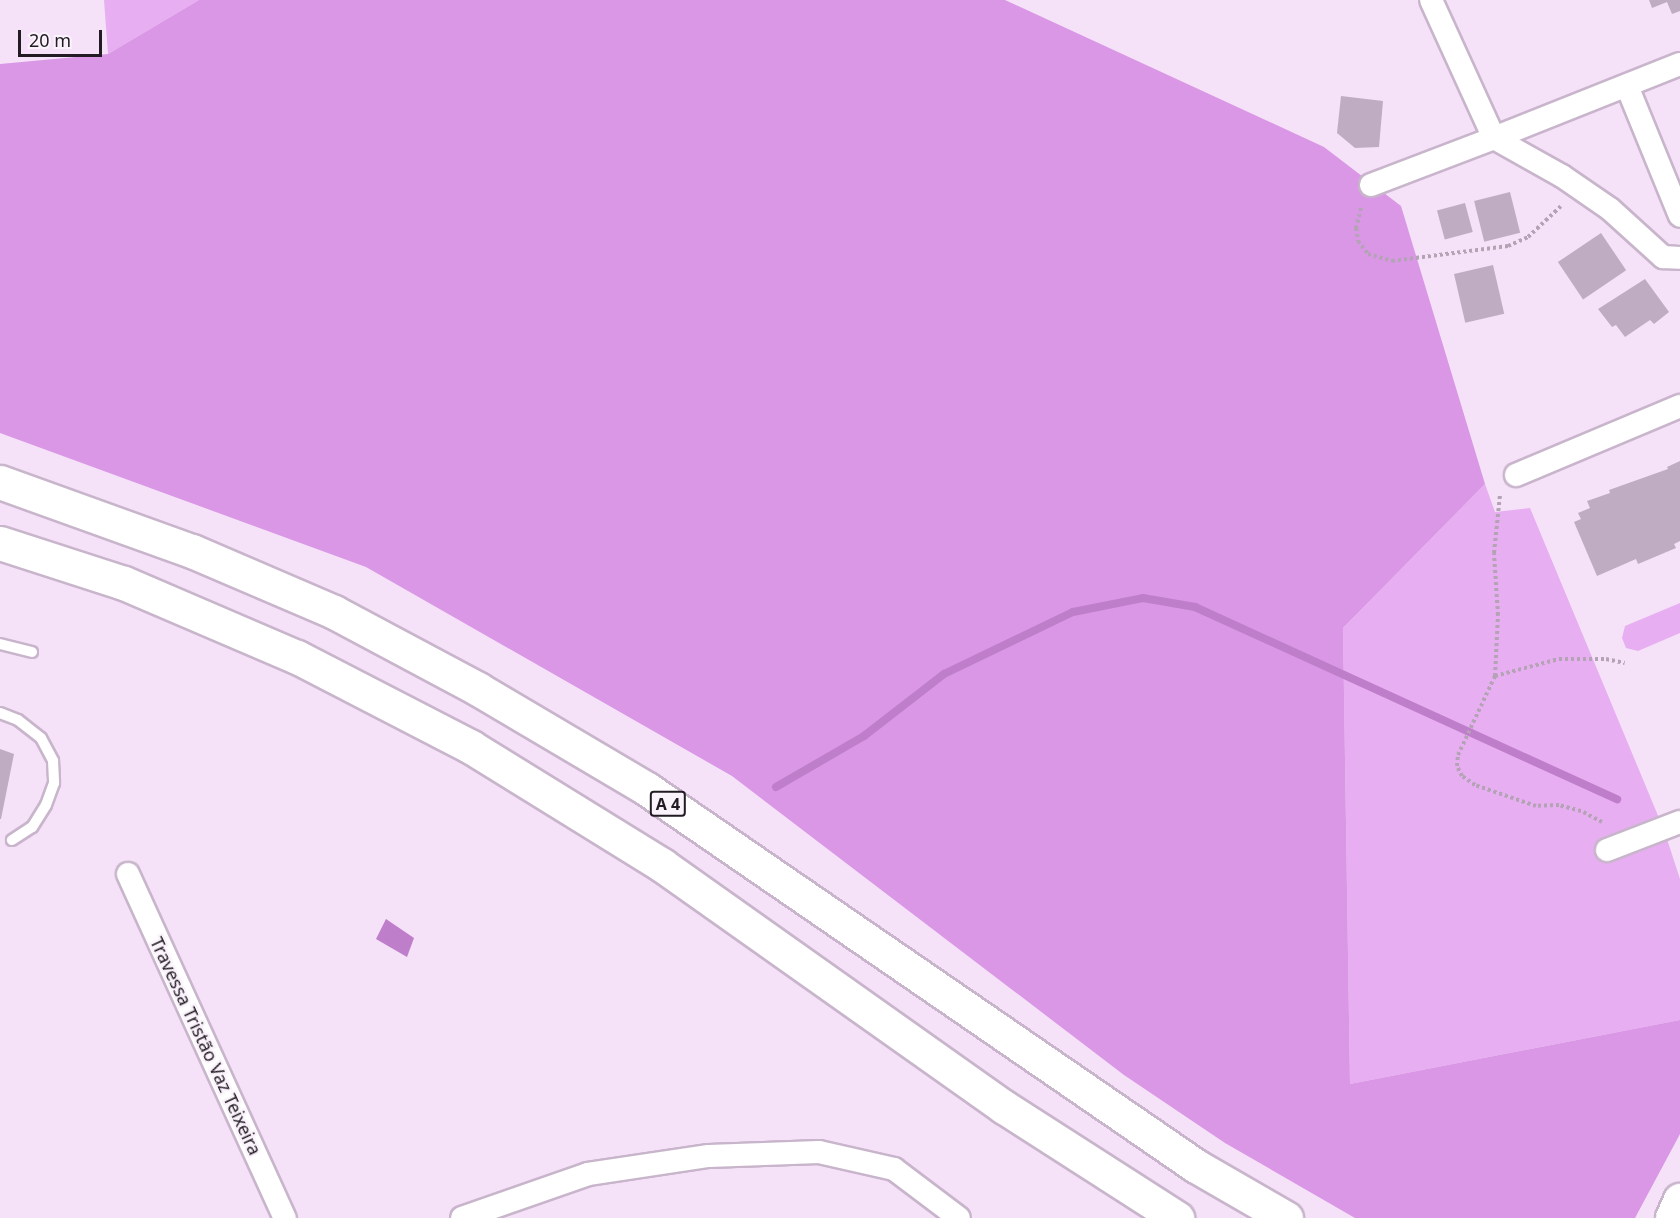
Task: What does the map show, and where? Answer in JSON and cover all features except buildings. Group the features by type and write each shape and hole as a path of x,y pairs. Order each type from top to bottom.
{"highway":[{"name":"A 4","path":"0,482 192,551 334,612 478,689 647,789 1196,1166 1286,1218"},
{"path":"0,543 124,583 275,647 471,747 662,865 1004,1107 1177,1218"}],"street":[{"path":"1431,0 1494,138 1578,187 1610,209 1663,257 1680,258"},
{"path":"1371,185 1680,64"},
{"path":"1626,86 1680,216"},
{"path":"1516,475 1680,406"},
{"path":"1607,850 1680,822"},
{"name":"Travessa Tristão Vaz Teixeira","path":"128,874 285,1218"},
{"path":"462,1218 588,1174 698,1158 819,1152 894,1168 959,1218"},
{"path":"1672,1218 1680,1200"}],"lane":[{"path":"0,644 32,652"},
{"path":"0,713 18,720 41,738 53,761 54,783 46,805 32,827 12,840"}],"path":[{"path":"1371,185 1359,211 1356,228 1358,241 1368,254 1392,261 1508,246 1528,237 1578,187"},
{"path":"1500,492 1494,553 1498,615 1495,676 1461,748 1457,766 1462,776 1475,785 1536,806 1559,805 1581,811 1602,822"},
{"path":"1495,676 1559,659 1606,659 1625,663"}],"shaded area":[{"path":"104,0 199,0 108,54"},
{"path":"199,0 1005,0 1324,147 1401,206 1485,484 1343,628 1350,1084 1680,1020 1680,1134 1635,1218 1355,1218 1225,1143 1124,1075 732,776 366,567 0,433 0,64 108,54"},
{"path":"1485,484 1495,512 1530,508 1664,830 1680,879 1680,1020 1350,1084 1343,628"},
{"path":"1680,603 1680,633 1638,651 1626,648 1622,638 1625,626"},
{"path":"386,919 414,938 407,957 376,939"}],"waterway":[{"path":"776,787 864,736 944,674 1073,612 1143,598 1195,607 1617,799"}]}
